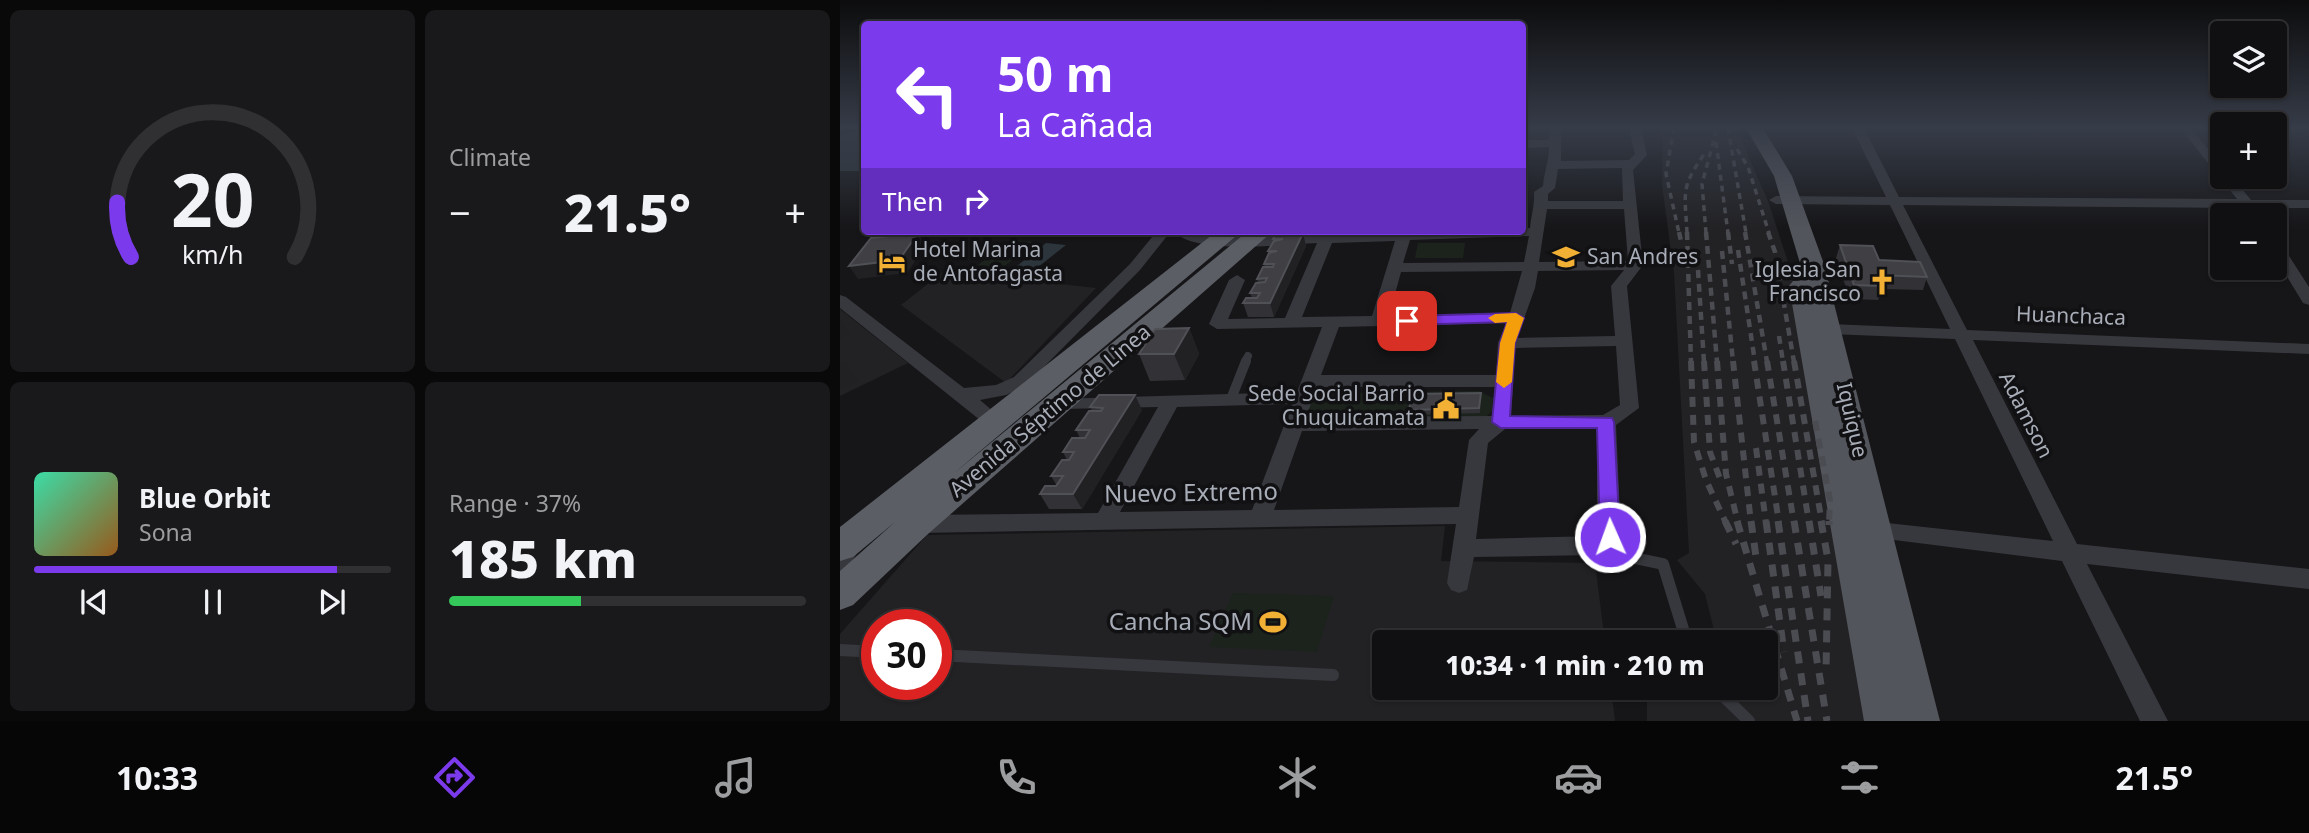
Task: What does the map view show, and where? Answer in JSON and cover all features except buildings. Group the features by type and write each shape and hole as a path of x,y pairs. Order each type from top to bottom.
{"highway":[{"name":"Avenida Séptimo de Linea","path":"840,594 916,524 1062,403 1241,236"},
{"name":"Avenida Séptimo de Linea","path":"844,551 997,423 1241,236"}],"main road":[{"name":"Iquique","path":"1761,162 1784,200 1830,329 1920,721"},
{"name":"Iquique","path":"1774,162 1783,176 1784,200 1884,721"}],"street":[{"path":"1459,583 1479,440 1501,422 1507,343 1527,288 1541,198 1549,188 1551,169 1555,162"},
{"path":"1294,424 1606,422 1630,408 1619,286 1636,265 1627,169 1634,162"},
{"name":"Adamson","path":"1875,162 2154,721"},
{"path":"1555,165 1631,164"},
{"path":"2235,189 2246,203"},
{"path":"1526,193 1541,198 1631,205"},
{"path":"1784,200 2210,209"},
{"path":"2287,206 2309,204"},
{"path":"1526,232 1537,232"},
{"path":"961,394 987,394 1011,387 1020,381 1135,267 1161,235"},
{"path":"1187,235 1326,240 1413,235"},
{"path":"1379,321 1395,268 1413,235"},
{"path":"1291,323 1326,240"},
{"path":"2287,264 2309,300"},
{"path":"1395,268 1636,265"},
{"path":"1237,280 1217,324 1516,318"},
{"path":"840,300 997,423"},
{"path":"1260,517 1332,323"},
{"name":"Huanchaca","path":"1830,329 2309,349"},
{"path":"1507,343 1623,341"},
{"path":"1062,403 1231,399 1307,390 1504,381"},
{"path":"1105,520 1171,401"},
{"path":"1463,548 1593,546 1604,543 1610,537 1606,422"},
{"name":"Nuevo Extremo","path":"916,524 1467,514"},
{"path":"1878,531 2309,579"}],"lane":[{"path":"1231,399 1248,356"},
{"path":"1604,543 1615,554 1662,564 1683,630"},
{"path":"840,650 861,651"},
{"path":"952,656 1333,676"},
{"path":"1727,700 1749,721"}],"shaded area":[{"path":"840,162 861,162 861,171 840,171"},
{"path":"1662,162 1751,162 1768,201 1790,268 1820,405 1876,721 1647,721 1647,700 1778,700 1778,630 1714,630 1705,594 1677,560 1689,553 1674,273 1662,185"},
{"path":"1013,240 1036,242 1002,268 978,265"},
{"path":"1046,243 1066,245 1033,271 1012,270"},
{"path":"1418,243 1465,243 1463,258 1415,258"},
{"path":"944,271 1096,288 1006,383 901,305"},
{"path":"840,309 908,363 840,396"},
{"path":"1479,391 1493,398 1492,411 1487,416 1305,420 1306,402 1324,393"},
{"path":"1445,526 1441,561 1595,563 1603,630 1372,630 1372,700 1612,700 1615,721 840,721 840,634 861,610 861,700 952,700 952,609 862,609 927,535"},
{"name":"Cancha SQM","path":"1233,593 1334,596 1317,652 1209,647"}],"railway":[{"path":"1668,162 1666,174 1679,233"},
{"path":"1687,233 1686,191 1691,174 1699,162"},
{"path":"1706,233 1702,184 1708,162"},
{"path":"1719,162 1728,233"},
{"path":"1734,162 1746,233"},
{"path":"1745,162 1769,233"},
{"path":"1679,232 1681,241"},
{"path":"1687,232 1691,362"},
{"path":"1706,232 1717,362"},
{"path":"1728,232 1732,264"},
{"path":"1745,232 1767,362"},
{"path":"1768,232 1775,252 1794,362"},
{"path":"1738,250 1755,362"},
{"path":"1722,251 1733,362"},
{"path":"1698,270 1704,362"},
{"path":"1779,336 1783,362"},
{"path":"1691,361 1694,442 1706,480 1726,523"},
{"path":"1704,361 1710,452 1722,484"},
{"path":"1717,361 1726,474 1738,523"},
{"path":"1733,361 1751,523"},
{"path":"1754,361 1779,523"},
{"path":"1767,361 1794,523"},
{"path":"1783,361 1809,523"},
{"path":"1794,361 1822,523"},
{"path":"1815,421 1830,500 1829,523"},
{"path":"1756,448 1766,523"},
{"path":"1725,521 1736,544"},
{"path":"1737,521 1797,721"},
{"path":"1751,521 1757,564"},
{"path":"1766,521 1784,652"},
{"path":"1778,521 1808,721"},
{"path":"1794,521 1827,721"},
{"path":"1809,521 1821,596"},
{"path":"1821,521 1828,560 1826,672"}],"slow traffic":[{"path":"1495,318 1516,318 1507,343 1504,382"}],"place":[{"name":"San Andres","path":"1566,257"},
{"name":"Hotel Marina de Antofagasta","path":"892,262"},
{"name":"Iglesia San Francisco","path":"1882,282"},
{"name":"Sede Social Barrio Chuquicamata","path":"1446,406"},
{"name":"Cancha SQM","path":"1273,622"}],"route":[{"path":"1407,321 1516,318 1507,343 1501,422 1606,422 1610,537"}]}
